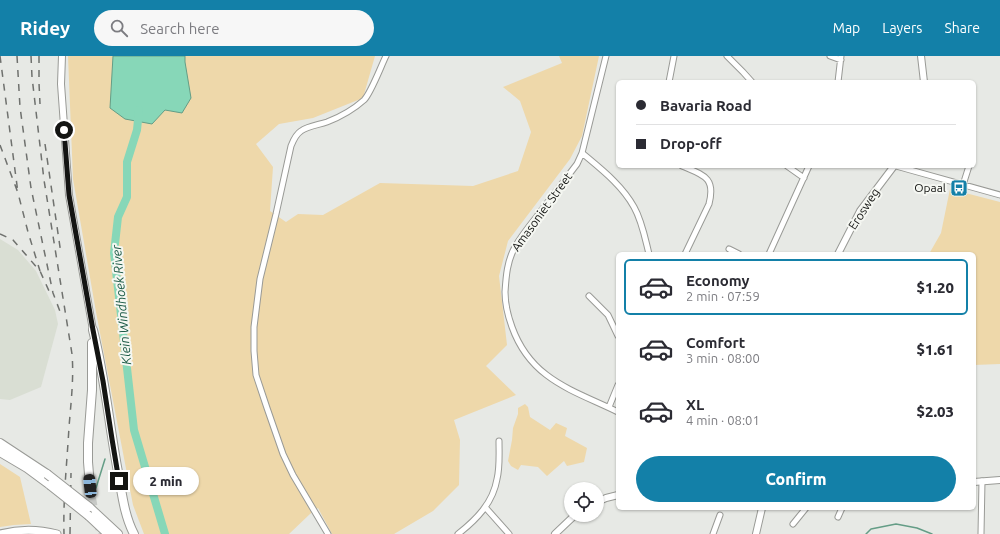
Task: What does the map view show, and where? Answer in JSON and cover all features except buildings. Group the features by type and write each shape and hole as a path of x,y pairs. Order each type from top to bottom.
{"main road":[{"path":"90,486 88,444 92,390 93,330"},
{"path":"93,330 125,510 134,534"},
{"path":"0,443 47,474 89,507 114,533"},
{"path":"0,452 27,468 89,516 114,533"},
{"path":"0,534 21,530 44,531 57,534"}],"street":[{"path":"62,56 61,84 69,195 93,330"},
{"path":"328,534 293,475 283,454 256,375 254,326 260,279 291,146 294,139 300,132 340,116 365,99 386,56"},
{"name":"Amasoniet Street","path":"606,56 582,153 577,164 522,235 514,248 510,257 505,296 506,309 511,324 520,345 532,363 550,378 563,386 616,411"},
{"path":"669,80 674,56"},
{"path":"727,56 750,80"},
{"path":"830,56 841,58 838,80"},
{"path":"921,56 924,80"},
{"path":"582,153 612,180 629,199 640,220 648,252"},
{"path":"685,252 709,204 711,196 708,179 686,168"},
{"path":"790,168 804,178"},
{"path":"770,252 807,168"},
{"name":"Erosweg","path":"839,252 856,217 893,168"},
{"path":"902,168 1000,195"},
{"path":"963,185 968,168"},
{"path":"730,249 735,252"},
{"path":"589,296 608,315 616,332"},
{"path":"609,407 616,390"},
{"path":"458,534 478,517 493,495 498,479 499,441"},
{"path":"976,482 1000,480"},
{"path":"981,534 982,481"},
{"path":"604,499 616,496"},
{"path":"485,507 509,534"},
{"path":"756,534 762,510"},
{"path":"793,524 804,510"},
{"path":"838,517 841,510"},
{"path":"713,534 720,515"},
{"path":"555,534 568,522"}],"shaded area":[{"path":"68,56 113,56 112,78 185,62 185,56 375,56 363,98 313,118 279,124 256,144 273,167 270,211 286,222 298,214 323,215 380,183 473,186 518,171 531,132 520,101 503,87 562,63 559,56 599,56 582,136 570,159 508,241 499,276 507,345 486,366 516,395 454,420 460,440 459,485 433,511 394,534 332,534 318,508 289,534 144,534 133,505 96,312 73,179"},
{"path":"113,56 185,56 191,98 182,113 165,110 152,124 125,119 110,108"},
{"path":"950,189 1000,202 1000,364 976,365 976,252 930,252 941,233"},
{"path":"0,239 18,250 36,271 55,310 58,324 41,387 10,400 0,399"},
{"path":"525,404 528,407 530,417 550,430 556,423 567,428 565,436 587,448 584,462 567,466 564,461 547,476 538,467 521,465 518,470 511,466 508,461 513,428 518,414 518,408"},
{"path":"0,464 20,477 31,524 0,527"}],"waterway":[{"name":"Klein Windhoek River","path":"139,110 137,130 127,162 127,197 118,217 114,253 134,430 165,534"},
{"path":"96,488 105,459"},
{"path":"866,534 871,529 896,524 917,528 932,534"}],"tunnel":[{"path":"90,486 96,521 102,534"}],"railway":[{"path":"0,56 18,193"},
{"path":"17,56 20,107 31,188 53,293 61,314"},
{"path":"31,56 44,180 73,363 64,534"},
{"path":"39,56 40,104"},
{"path":"45,144 61,254"},
{"path":"0,145 18,193 40,271"},
{"path":"0,234 13,240 40,271 49,291"},
{"path":"70,534 71,473"}],"place":[{"name":"Opaal","path":"959,188"}],"route":[{"path":"64,130 69,195 97,346 119,481"}]}
